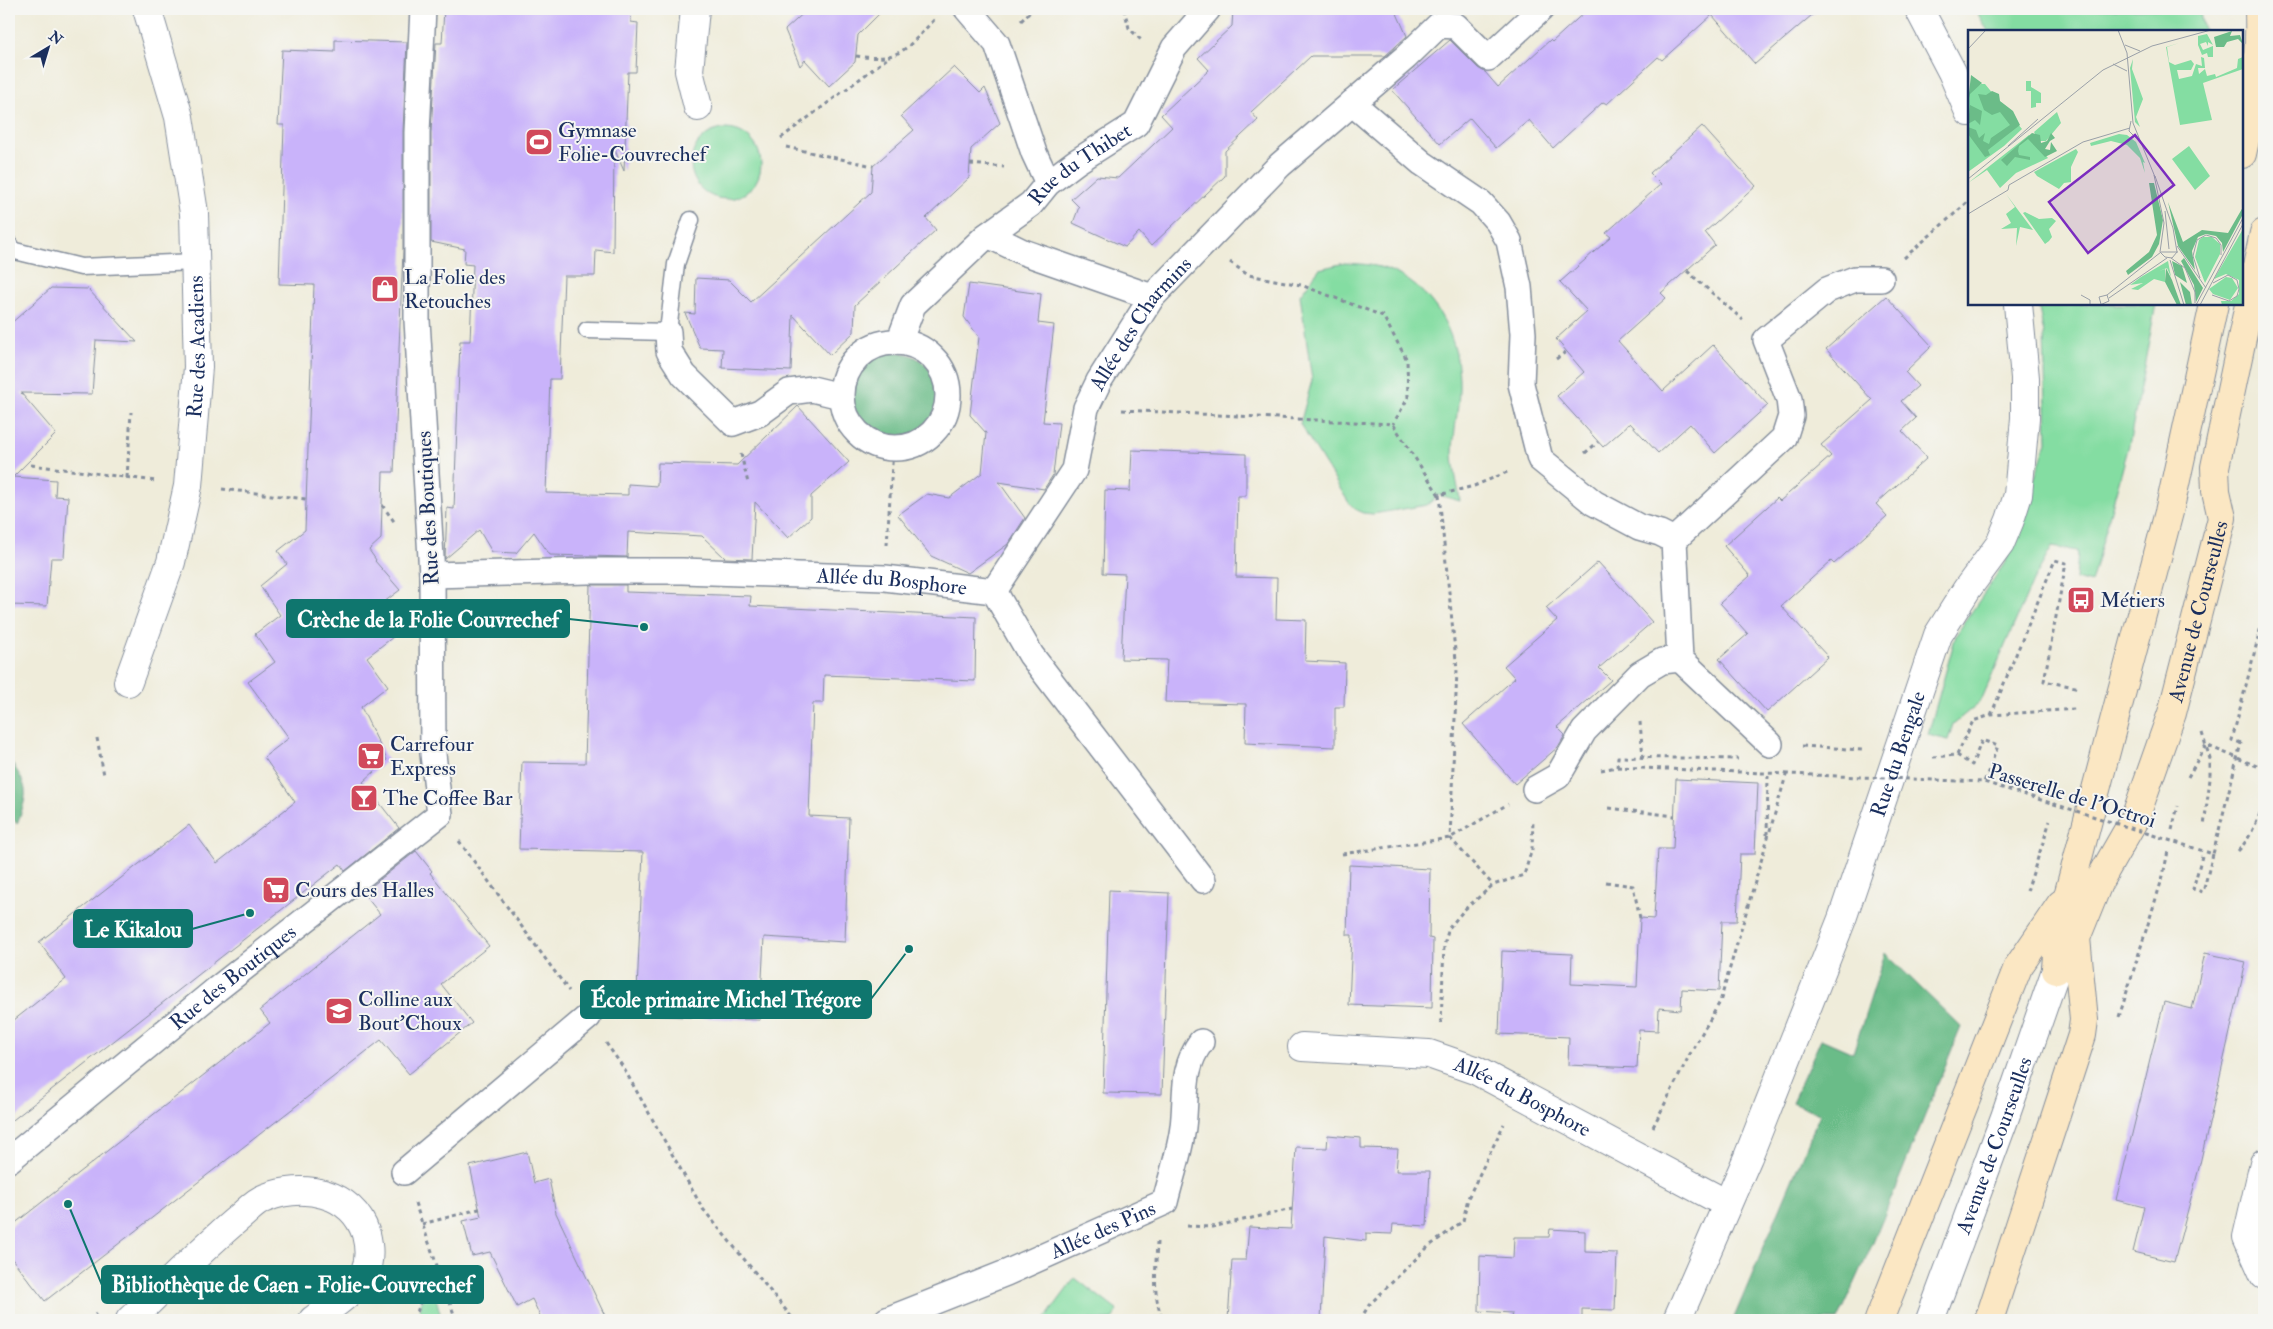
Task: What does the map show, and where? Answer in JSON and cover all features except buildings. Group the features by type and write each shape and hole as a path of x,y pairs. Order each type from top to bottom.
{"main road":[{"path":"2243,149 2255,94 2260,30 2259,9"},
{"name":"Avenue de Courseulles","path":"2056,970 2076,938 2099,880 2135,818 2172,713 2222,518 2216,491 2215,467 2264,233"},
{"name":"Avenue de Courseulles","path":"2056,970 2059,930 2169,512 2214,305"},
{"path":"1879,1320 2018,967 2070,890"},
{"path":"1989,1320 2082,1035 2084,1020 2076,938"}],"street":[{"name":"Rue des Acadiens","path":"128,682 171,562 188,486 198,367 194,213 179,117 147,9"},
{"name":"Rue des Boutiques","path":"9,1160 217,989 440,814 433,754 432,575 417,320 417,132 423,9"},
{"path":"695,9 689,72 698,107"},
{"path":"967,9 997,44 1034,153 1048,183"},
{"name":"Rue du Thibet","path":"898,342 913,305 988,235 1031,204 1048,183 1076,162 1136,124 1174,48 1208,9"},
{"path":"1437,17 1456,26 1488,58 1541,9"},
{"path":"1919,9 1952,72 1968,110"},
{"name":"Allée des Charmins","path":"994,591 1074,470 1086,408 1099,382 1152,297 1280,165 1406,57 1437,17"},
{"path":"1352,104 1422,164 1481,203 1498,222 1509,240 1519,287 1523,334 1521,384 1540,458 1594,503 1639,527 1660,533 1674,540"},
{"path":"988,235 1023,252 1152,297"},
{"path":"1674,540 1784,438 1791,416 1789,399 1766,340 1827,290 1855,279 1881,279"},
{"name":"Rue du Bengale","path":"1677,1320 1756,1139 1842,919 1938,635 1967,589 2000,544 2010,520 2018,495 2024,418 2025,378 2018,305"},
{"path":"668,332 669,351 684,375 733,423 760,413 790,392 812,390 842,396"},
{"path":"898,342 921,350 938,364 946,380 948,402 939,426 924,440 910,447 893,448 865,440 849,422 842,396 844,379 853,363 859,357 880,344 898,342"},
{"path":"1674,540 1680,659 1770,755"},
{"name":"Allée du Bosphore","path":"432,575 645,571 885,578 994,591 1031,655 1203,880"},
{"path":"1534,790 1558,776 1584,731 1640,674 1662,661 1680,659"},
{"name":"Avenue de Courseulles","path":"1930,1320 2002,1126 2056,970"},
{"path":"404,1172 588,1017"},
{"name":"Allée des Pins","path":"887,1320 1161,1211 1183,1128 1186,1082 1191,1056 1201,1042"},
{"name":"Allée du Bosphore","path":"1302,1047 1429,1054 1475,1070 1727,1204"},
{"path":"2264,1163 2246,1237 2264,1275"},
{"path":"130,1320 230,1224 262,1199 293,1190 324,1194 344,1205 356,1214 368,1241 369,1257 365,1272 350,1291 313,1320"}],"lane":[{"path":"587,330 668,332 676,264 691,220"},
{"path":"9,244 11,250 81,267 195,262"}],"path":[{"path":"856,56 873,58 899,54 943,11 967,9"},
{"path":"781,138 889,57"},
{"path":"786,147 873,166"},
{"path":"1881,279 1968,202"},
{"path":"1203,244 1248,275 1301,284 1383,316 1407,360 1408,398 1393,424"},
{"path":"1686,270 1766,340"},
{"path":"1086,408 1393,424"},
{"path":"128,478 130,412"},
{"path":"1393,424 1439,495 1457,670 1450,838 1493,886"},
{"path":"885,578 893,448"},
{"path":"1439,495 1474,486 1540,458"},
{"path":"31,465 161,482"},
{"path":"220,488 306,499"},
{"path":"1991,715 2056,560 2066,563 2044,681 2080,688"},
{"path":"2202,856 2193,889 2203,892 2241,743 2232,740 2264,615"},
{"path":"1957,755 1973,721 1991,715 2076,710"},
{"path":"2200,729 2210,759 2210,779 2204,826"},
{"path":"97,738 104,775"},
{"path":"1931,757 1957,755 1972,766 1982,740 1998,746 1984,782"},
{"path":"2206,745 2264,769"},
{"path":"2186,780 2206,745"},
{"path":"1638,1157 1720,1002 1796,746"},
{"path":"1767,841 1766,783 1770,755 1796,746 1866,750"},
{"path":"1643,752 1643,757"},
{"path":"1599,771 1617,767 1618,757 1746,759"},
{"name":"Passerelle de l'Octroi","path":"1617,767 1984,782 2213,854"},
{"path":"1342,854 1450,838 1534,790"},
{"path":"1441,1016 1444,945 1449,928 1464,910 1493,886 1524,875 1532,849 1534,790"},
{"path":"2172,830 2180,797"},
{"path":"2238,851 2248,841 2264,803"},
{"path":"1609,808 1674,816"},
{"path":"440,814 623,1067 703,1209 794,1320"},
{"path":"1606,882 1633,886 1640,918"},
{"path":"1360,1320 1369,1305 1428,1247 1463,1221 1468,1198 1519,1093"},
{"path":"404,1172 456,1320"},
{"path":"422,1224 484,1208"},
{"path":"1161,1211 1178,1226 1212,1227 1292,1209"},
{"path":"1161,1211 1156,1287 1159,1311 1163,1320"},
{"path":"392,1284 421,1299 415,1320"}],"green space":[{"path":"1975,9 2199,9 2204,30 1987,30"},
{"path":"733,129 746,135 755,144 759,150 761,164 759,178 751,189 740,197 719,199 712,197 701,189 693,178 691,157 693,150 701,139 712,131"},
{"path":"1345,263 1376,266 1402,277 1417,287 1429,299 1448,328 1454,345 1459,380 1453,452 1460,501 1439,495 1427,505 1373,514 1356,510 1349,503 1300,424 1312,380 1300,295 1319,269"},
{"path":"2038,305 2156,305 2129,445 2091,583 2076,579 2078,551 2052,547 2033,581 1981,701 1953,724 1948,740 1928,735 1956,635 2006,561 2047,442 2044,334"},
{"path":"895,352 911,355 919,359 931,371 935,379 938,395 935,411 931,419 919,431 911,435 895,438 879,435 871,431 859,419 855,411 852,395 855,379 859,371 871,359 879,355"},
{"path":"9,759 20,777 25,790 24,804 17,824 9,813"},
{"path":"1885,953 1961,1027 1873,1243 1838,1320 1733,1320 1820,1114 1792,1102 1821,1039 1853,1053"},
{"path":"417,1267 433,1288 442,1320 417,1320 424,1293 398,1282 400,1272"},
{"path":"1075,1278 1118,1311 1111,1320 1044,1320"}],"place":[{"name":"Gymnase Folie-Couvrechef","path":"539,142"},
{"name":"La Folie des Retouches","path":"385,289"},
{"name":"Métiers","path":"2081,600"},
{"name":"Crèche de la Folie Couvrechef","path":"644,627"},
{"name":"Carrefour Express","path":"371,756"},
{"name":"The Coffee Bar","path":"364,798"},
{"name":"Cours des Halles","path":"276,890"},
{"name":"Le Kikalou","path":"250,913"},
{"name":"École primaire Michel Trégore","path":"909,949"},
{"name":"Colline aux Bout'Choux","path":"339,1011"},
{"name":"Bibliothèque de Caen - Folie-Couvrechef","path":"68,1204"}]}
